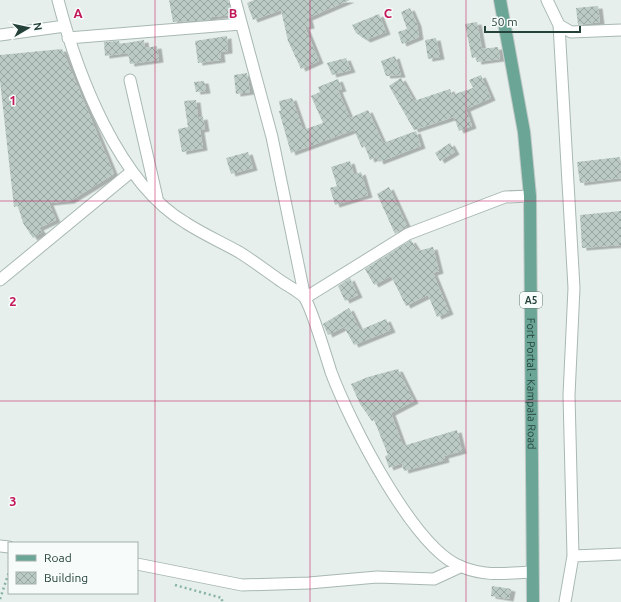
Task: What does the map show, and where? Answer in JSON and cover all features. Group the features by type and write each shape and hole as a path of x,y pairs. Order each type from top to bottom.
{"main road":[{"name":"Fort Portal - Kampala Road","path":"500,0 524,132 530,196 533,602"}],"street":[{"path":"58,0 68,38 90,99 131,172 157,200 184,222 240,252 305,298"},
{"path":"235,0 272,137 305,298 338,391 366,446 413,524 442,554 460,567 485,574 533,572"},
{"path":"547,0 559,25 574,288 569,394 573,556 565,602"},
{"path":"68,38 241,24"},
{"path":"559,25 571,32 621,30"},
{"path":"0,35 65,26"},
{"path":"130,80 157,200"},
{"path":"0,280 131,172"},
{"path":"305,298 408,234 505,197 530,196"},
{"path":"573,556 621,554"},
{"path":"138,564 242,585 309,583 377,577 434,579 460,567"}],"path":[{"path":"0,599 8,575"},
{"path":"173,584 222,598 222,602"}],"building":[{"path":"169,0 228,0 231,15 212,17 209,20 173,22"},
{"path":"254,0 350,0 308,18 310,26 305,27 319,61 301,69 288,41 281,10 253,20 247,3"},
{"path":"598,6 600,22 578,25 576,8"},
{"path":"410,8 417,24 419,37 402,44 398,32 407,29 401,12"},
{"path":"379,14 386,32 366,40 356,33 352,25"},
{"path":"477,22 482,49 498,47 500,59 477,62 476,57 472,58 465,24"},
{"path":"227,36 228,51 220,52 221,60 198,63 195,41"},
{"path":"436,38 440,57 428,59 425,40"},
{"path":"144,40 145,48 157,46 159,60 130,64 128,53 105,56 104,42 119,41 120,44"},
{"path":"62,49 114,174 70,201 49,203 56,220 39,228 42,232 33,238 23,223 18,206 14,207 0,81 0,55"},
{"path":"395,56 401,75 386,76 381,61"},
{"path":"346,58 351,70 332,75 327,63"},
{"path":"247,73 250,92 236,94 234,75"},
{"path":"481,75 491,98 466,109 472,126 459,131 454,117 414,130 389,86 401,78 414,101 450,89 452,95 473,88 469,80"},
{"path":"338,79 342,89 338,90 350,118 368,110 383,143 416,131 421,146 379,162 377,157 370,160 365,146 362,148 354,130 291,153 279,111 281,111 279,101 292,98 303,130 323,123 311,96 320,92 318,87"},
{"path":"204,81 206,91 196,92 194,82"},
{"path":"196,100 198,118 203,117 205,129 200,130 203,148 182,152 178,129 188,127 184,101"},
{"path":"450,143 455,152 440,161 435,153"},
{"path":"248,152 253,168 231,174 226,158"},
{"path":"620,157 621,178 580,183 577,162"},
{"path":"350,161 354,175 361,172 368,195 335,205 330,188 337,186 331,167"},
{"path":"389,187 407,226 395,234 377,194"},
{"path":"621,211 621,245 582,248 580,215"},
{"path":"411,240 418,251 433,247 439,271 433,273 449,312 437,317 428,295 406,306 391,276 374,285 365,269"},
{"path":"350,278 358,295 345,301 338,286"},
{"path":"349,308 360,330 386,319 391,330 354,345 344,327 328,335 323,324"},
{"path":"398,369 414,401 391,413 403,446 457,430 462,451 444,456 445,460 404,471 402,463 389,468 385,456 388,455 374,420 372,421 360,404 351,384 368,377"},
{"path":"492,586 511,589 509,599 491,596"}]}
